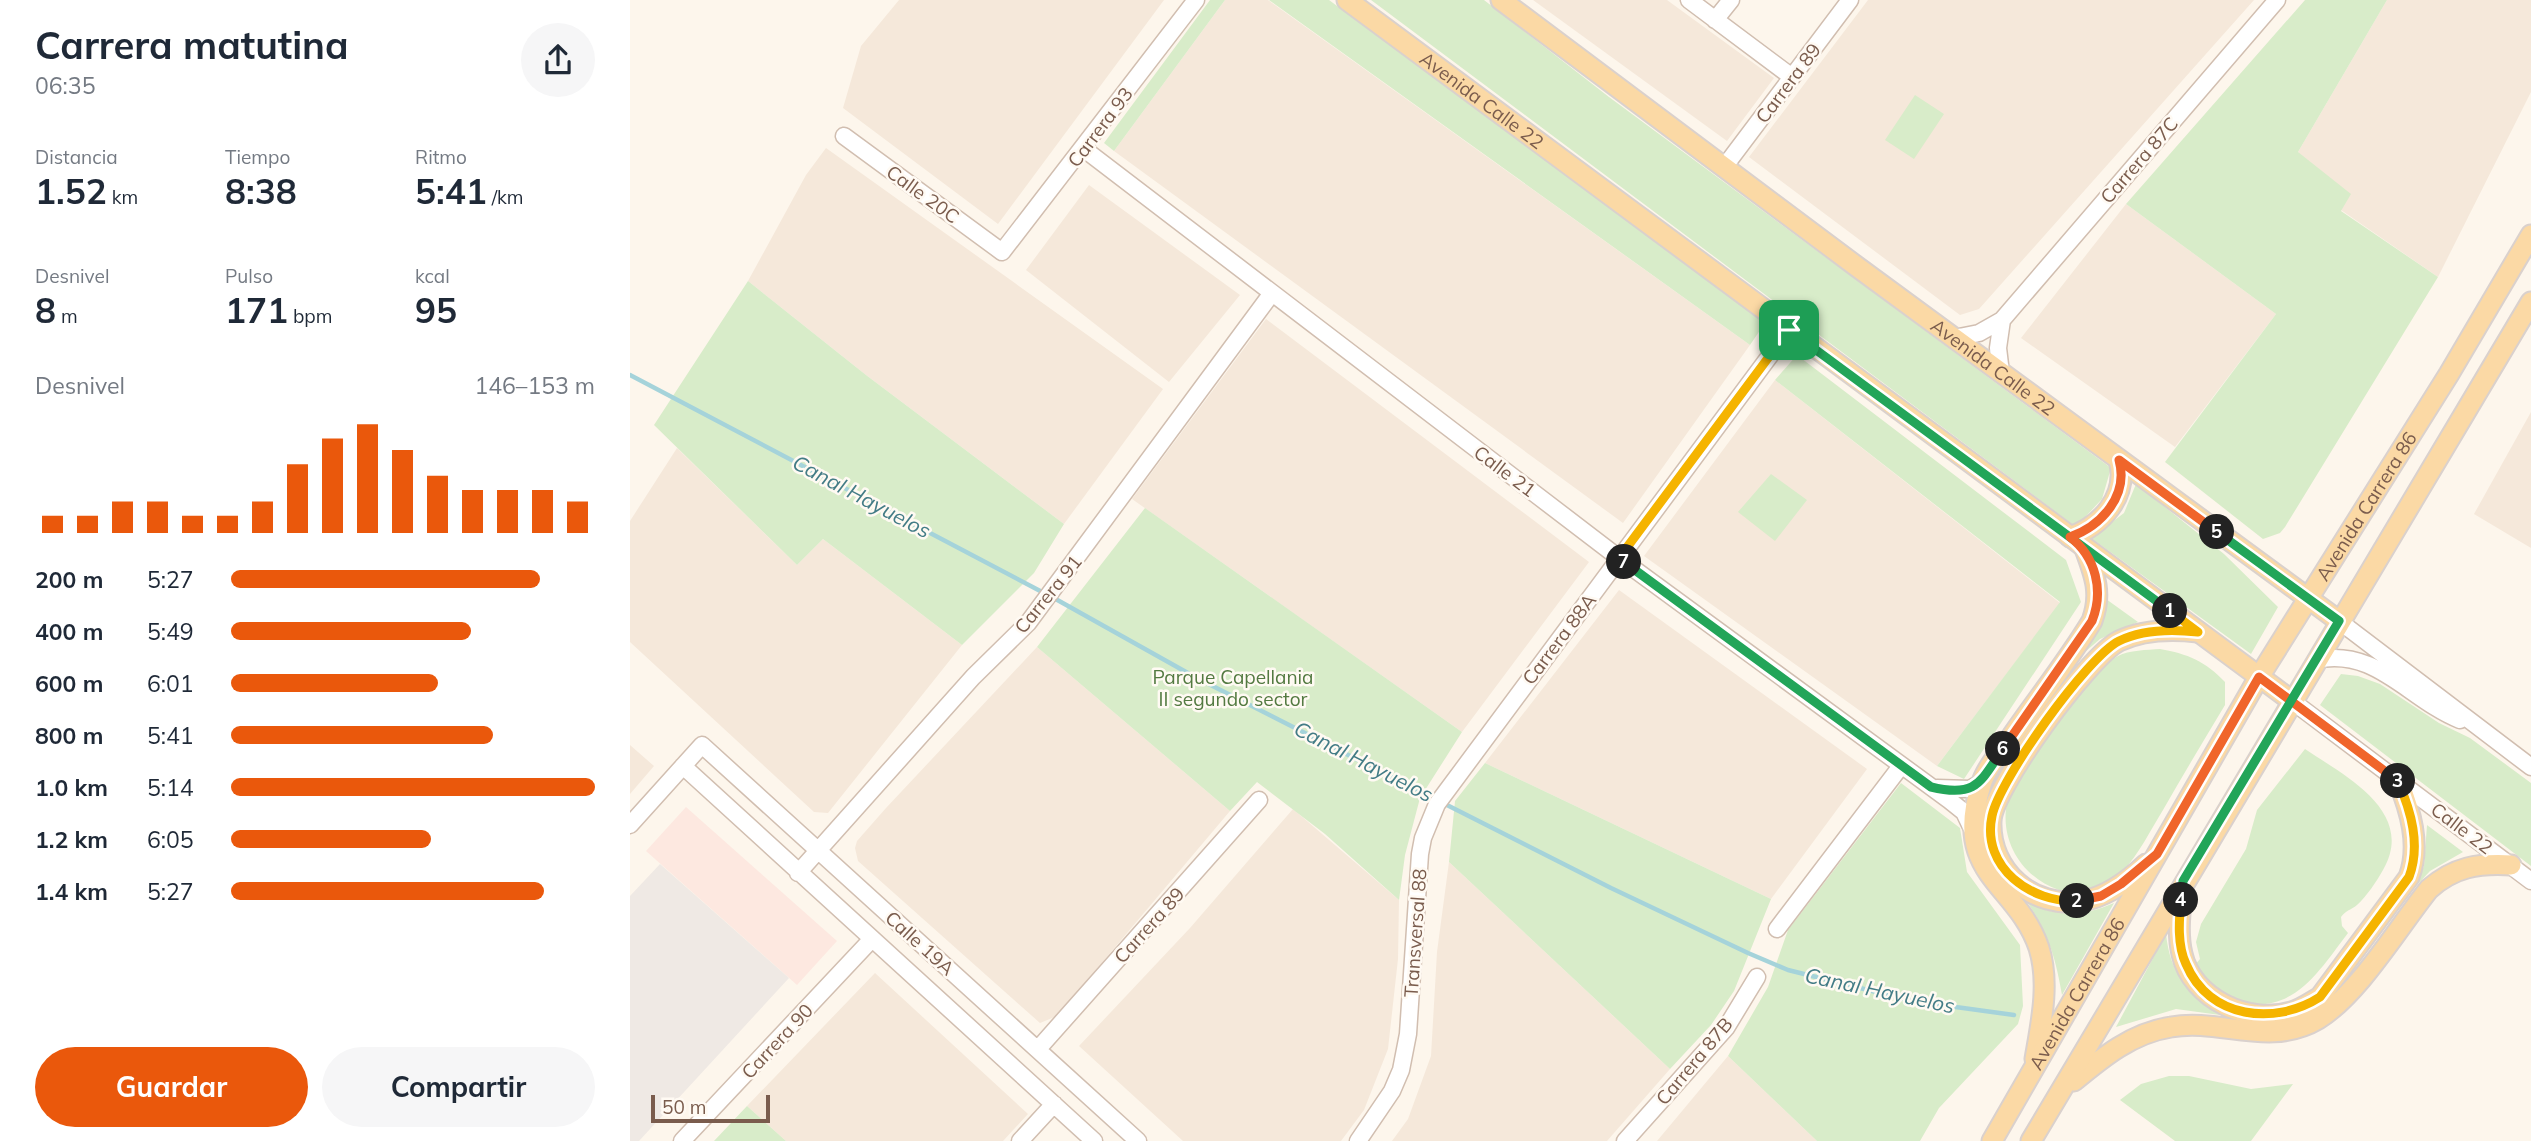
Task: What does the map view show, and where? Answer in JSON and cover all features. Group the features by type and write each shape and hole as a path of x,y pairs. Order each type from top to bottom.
{"main road":[{"name":"Avenida Calle 22","path":"1347,0 2292,701"},
{"name":"Avenida Calle 22","path":"1501,0 2339,621"},
{"name":"Avenida Carrera 86","path":"1992,1141 2259,677 2531,235"},
{"name":"Avenida Carrera 86","path":"2031,1141 2065,1089 2183,881 2531,302"},
{"path":"2033,1072 2044,1002 2039,949 2030,929 1988,876 1975,835 1974,817 1982,782 2092,621 2099,592 2077,543 2111,508 2120,483 2119,460"},
{"path":"2157,854 2136,874 2101,896 2082,901 2045,899 2026,890 2005,870 1993,841 1991,819 1998,795 2026,751 2107,648 2130,636 2155,631 2198,632"},
{"path":"2183,881 2179,933 2182,955 2190,974 2204,990 2220,1002 2248,1013 2279,1014 2307,1005 2320,997 2409,877 2415,857 2411,815 2398,780"},
{"path":"2065,1089 2127,1041 2170,1027 2195,1025 2268,1034 2296,1028 2318,1019 2360,978 2429,889 2443,877 2469,866 2511,866"}],"street":[{"name":"Carrera 93","path":"1002,252 1084,149 1196,0"},
{"path":"1689,0 1792,77"},
{"path":"1716,20 1731,0"},
{"name":"Carrera 89","path":"1725,166 1850,0"},
{"name":"Carrera 87C","path":"1954,338 1979,334 2002,320 2277,0"},
{"name":"Calle 20C","path":"844,136 1002,252"},
{"name":"Calle 21","path":"1084,149 1619,558 1931,787 1964,813 1975,835"},
{"name":"Carrera 91","path":"798,873 973,677 1028,623 1272,293"},
{"path":"2001,373 1998,348 2002,320"},
{"name":"Carrera 88A","path":"1454,779 1789,330"},
{"name":"Avenida Calle 22","path":"2339,621 2531,767"},
{"name":"Avenida Calle 22","path":"2316,660 2345,656 2372,665 2429,706 2487,733"},
{"name":"Calle 22","path":"2292,701 2531,881"},
{"name":"Calle 19A","path":"1094,1141 683,766 702,745 1138,1141"},
{"path":"630,825 683,766"},
{"path":"1777,929 1901,766"},
{"name":"Transversal 88","path":"1358,1141 1392,1091 1401,1070 1408,1034 1423,838 1437,804 1454,779"},
{"path":"1931,787 1959,791 1970,789 1982,782"},
{"name":"Carrera 89","path":"1038,1049 1259,800"},
{"name":"Carrera 90","path":"682,1141 871,940"},
{"name":"Carrera 87B","path":"1625,1141 1726,1028 1757,977"},
{"path":"1020,1141 1054,1104"}],"shaded area":[{"path":"899,0 1164,0 998,224 843,108 861,46"},
{"path":"1225,0 1268,0 1750,345 1623,523 1114,151"},
{"path":"1533,0 1667,0 1774,78 1727,141"},
{"path":"1868,0 2254,0 1979,309 1960,315 1749,157"},
{"path":"2387,0 2531,0 2531,92 2438,277 2341,210 2298,152"},
{"path":"826,148 1163,389 1064,524 866,375 748,281 806,175"},
{"path":"1089,185 1240,295 1169,382 1026,270"},
{"path":"2126,204 2276,314 2175,447 2021,338"},
{"path":"1266,319 1589,562 1462,732 1132,499"},
{"path":"1775,380 2060,603 1937,766 1644,556"},
{"path":"2531,412 2531,548 2474,514"},
{"path":"677,448 797,565 823,539 962,645 828,813 814,812 630,642 630,521"},
{"path":"1619,590 1867,769 1771,899 1485,763"},
{"path":"1037,647 1230,811 1057,1016 1040,1023 858,861 855,848 857,841 886,808"},
{"path":"630,745 654,766 630,794"},
{"path":"686,807 837,941 797,985 646,851"},
{"path":"1293,809 1399,900 1398,959 1388,1049 1364,1110 1341,1141 1183,1141 1079,1046 1190,928"},
{"path":"1449,862 1670,1069 1607,1141 1392,1141 1408,1119 1431,1056 1437,952"},
{"path":"660,864 789,978 639,1141 630,1141 630,896"},
{"path":"875,973 1028,1114 1003,1141 786,1141 747,1106"},
{"path":"1728,1056 1817,1141 1657,1141"}],"green space":[{"path":"1210,0 1225,0 1114,151 1104,143"},
{"path":"1269,0 1329,0 1765,323 1750,345"},
{"path":"1371,0 1484,0 1609,97 2111,468 2102,499 2076,527"},
{"path":"2305,0 2387,0 2298,152 2351,194 2341,211 2438,277 2285,527 2280,533 2263,539 2165,462 2276,314 2126,204"},
{"path":"1915,95 1944,114 1914,159 1885,140"},
{"path":"748,281 866,375 1064,524 1034,573 962,645 823,539 797,565 654,425"},
{"path":"1797,355 2066,560 2081,602 1964,779 1937,766 2060,602 1775,380"},
{"path":"1771,474 1807,500 1775,541 1738,512"},
{"path":"2136,484 2224,554 2278,607 2251,654 2091,538 2124,513"},
{"name":"Parque Capellania II segundo sector","path":"1145,508 1462,732 1420,798 1405,855 1399,900 1325,834 1257,782 1230,811 1037,647"},
{"path":"2106,599 2138,622 2100,639 2085,652"},
{"path":"2160,649 2196,660 2218,675 2225,682 2225,705 2144,842 2122,872 2108,883 2092,890 2059,890 2030,873 2012,847 2006,816 2014,783 2100,669 2122,654"},
{"path":"2341,674 2358,676 2380,684 2439,723 2470,738 2531,783 2531,866 2320,705"},
{"path":"2305,749 2371,797 2383,813 2390,830 2391,849 2383,870 2371,889 2357,905 2341,917 2342,926 2348,933 2306,984 2279,1001 2263,1004 2233,1000 2220,995 2193,967 2200,959 2196,942 2201,924 2246,849 2257,810"},
{"path":"1485,763 1771,899 1734,991 1711,1025 1670,1069 1449,862 1455,801"},
{"path":"1901,783 1960,828 1967,872 2020,945 2023,1006 2018,1024 1939,1108 1920,1141 1817,1141 1728,1056 1768,987 1788,930"},
{"path":"2427,825 2463,852 2430,871 2416,886 2424,866"},
{"path":"2027,902 2059,913 2092,911 2114,903 2062,995 2050,946"},
{"path":"2166,934 2172,960 2183,982 2220,1015 2176,1009 2116,1027"},
{"path":"2169,1076 2189,1076 2251,1089 2293,1084 2251,1141 2175,1141 2120,1100 2141,1084"},
{"path":"747,1106 786,1141 714,1141"}],"waterway":[{"name":"Canal Hayuelos","path":"630,375 1044,593"},
{"name":"Canal Hayuelos","path":"1052,597 1195,677 1611,888 1748,953 1788,970 1912,1001 2014,1015"}],"route":[{"path":"1789,330 1619,558 1931,787 1946,791 1970,789 1982,782 2092,621 2098,604 2096,577 2085,548 2070,537 2085,532 2111,508 2120,483 2119,460 2339,621 2292,701 2183,881 2180,909 2179,933 2186,967 2204,990 2220,1002 2239,1011 2267,1015 2291,1012 2320,997 2409,877 2413,867 2415,857 2411,815 2398,780 2351,744 2292,701 2259,677 2157,854 2136,874 2101,896 2082,901 2045,899 2026,890 2005,870 1999,859 1993,841 1991,819 1998,795 2026,751 2107,648 2130,636 2155,631 2176,629 2198,632 2070,537 1789,330"}]}
